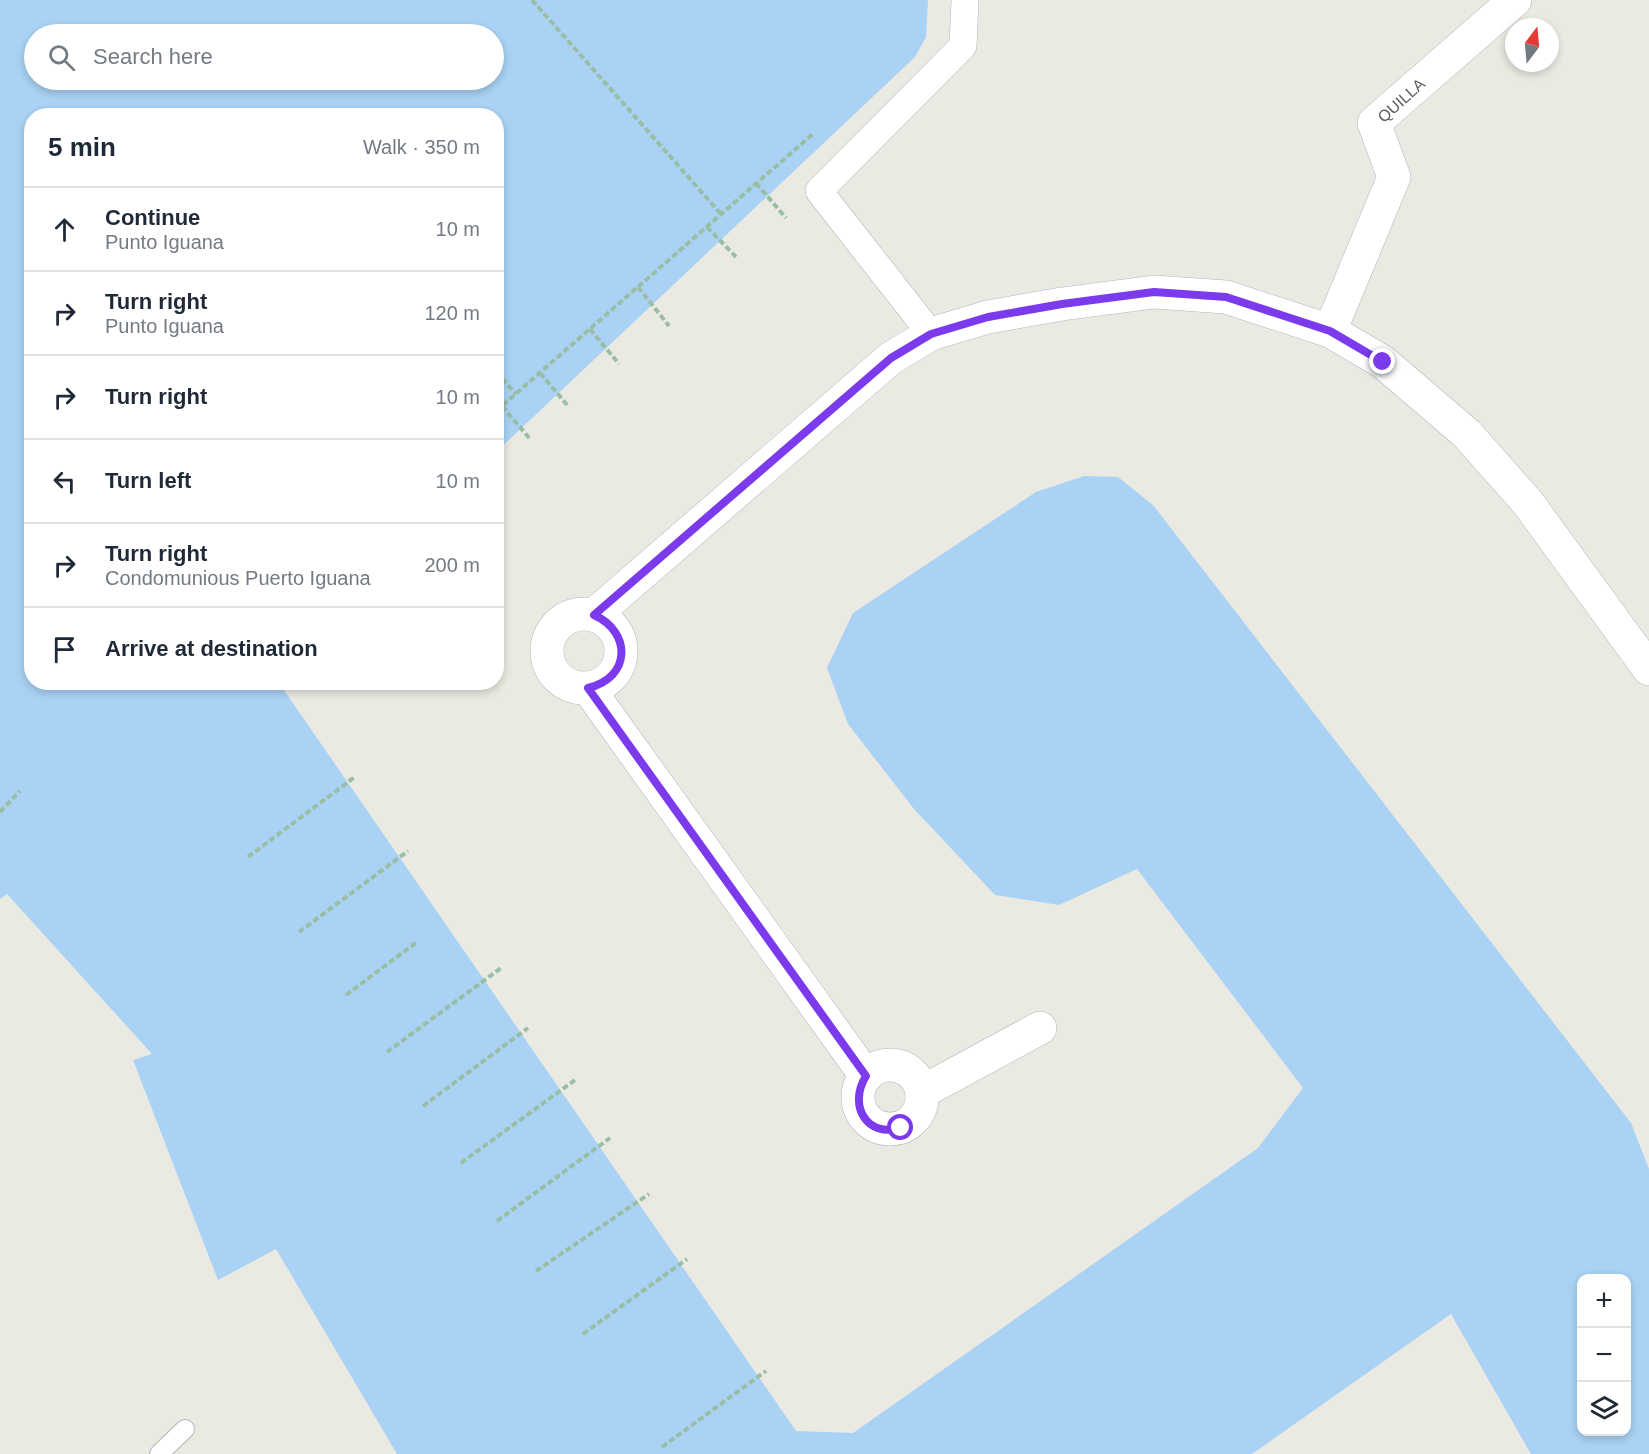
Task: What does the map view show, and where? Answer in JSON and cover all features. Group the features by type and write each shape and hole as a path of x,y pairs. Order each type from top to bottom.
{"street":[{"path":"931,334 819,191 963,46 965,0"},
{"name":"QUILLA","path":"1330,331 1394,177 1374,123 1515,0"},
{"path":"594,615 891,358 931,334 988,317 1062,304 1154,292 1226,297 1330,331 1383,362 1467,434 1528,503 1649,669"},
{"path":"581,614 594,615 606,620 615,630 621,643 618,668 599,686 588,688 575,687 563,682 554,673 548,661 547,647 550,635 558,624 569,617 581,614"},
{"path":"588,688 866,1076"},
{"path":"922,1092 1040,1028"},
{"path":"885,1065 896,1065 907,1069 915,1077 922,1092 922,1103 918,1114 911,1122 895,1130 873,1125 859,1107 860,1085 874,1069 885,1065"}],"lane":[{"path":"159,1454 185,1429"}],"path":[{"path":"532,0 721,214"},
{"path":"504,404 814,133"},
{"path":"756,183 786,218"},
{"path":"707,227 736,257"},
{"path":"638,287 669,326"},
{"path":"590,329 619,364"},
{"path":"540,373 568,406"},
{"path":"504,381 516,394"},
{"path":"504,408 530,439"},
{"path":"248,856 356,776"},
{"path":"0,812 20,791"},
{"path":"299,932 408,851"},
{"path":"346,995 417,942"},
{"path":"387,1052 501,968"},
{"path":"423,1106 528,1028"},
{"path":"461,1163 575,1080"},
{"path":"497,1221 610,1138"},
{"path":"536,1271 649,1194"},
{"path":"583,1334 687,1259"},
{"path":"662,1447 766,1371"}],"water":[{"path":"0,0 928,0 926,37 915,57 504,444 504,108 24,108 24,690 284,690 796,1431 853,1433 1258,1148 1303,1088 1137,869 1059,905 995,895 914,809 848,724 827,668 853,613 1036,492 1084,476 1118,477 1153,505 1631,1123 1649,1169 1649,1454 1531,1454 1451,1314 1252,1454 397,1454 276,1249 218,1280 133,1060 152,1054 7,894 0,899"}],"route":[{"path":"901,1128 884,1129 873,1125 865,1117 859,1107 858,1096 860,1085 866,1076 588,688 599,686 610,678 618,668 621,655 621,643 615,630 606,620 594,615 891,358 931,334 988,317 1062,304 1154,292 1226,297 1330,331 1383,362"}]}
